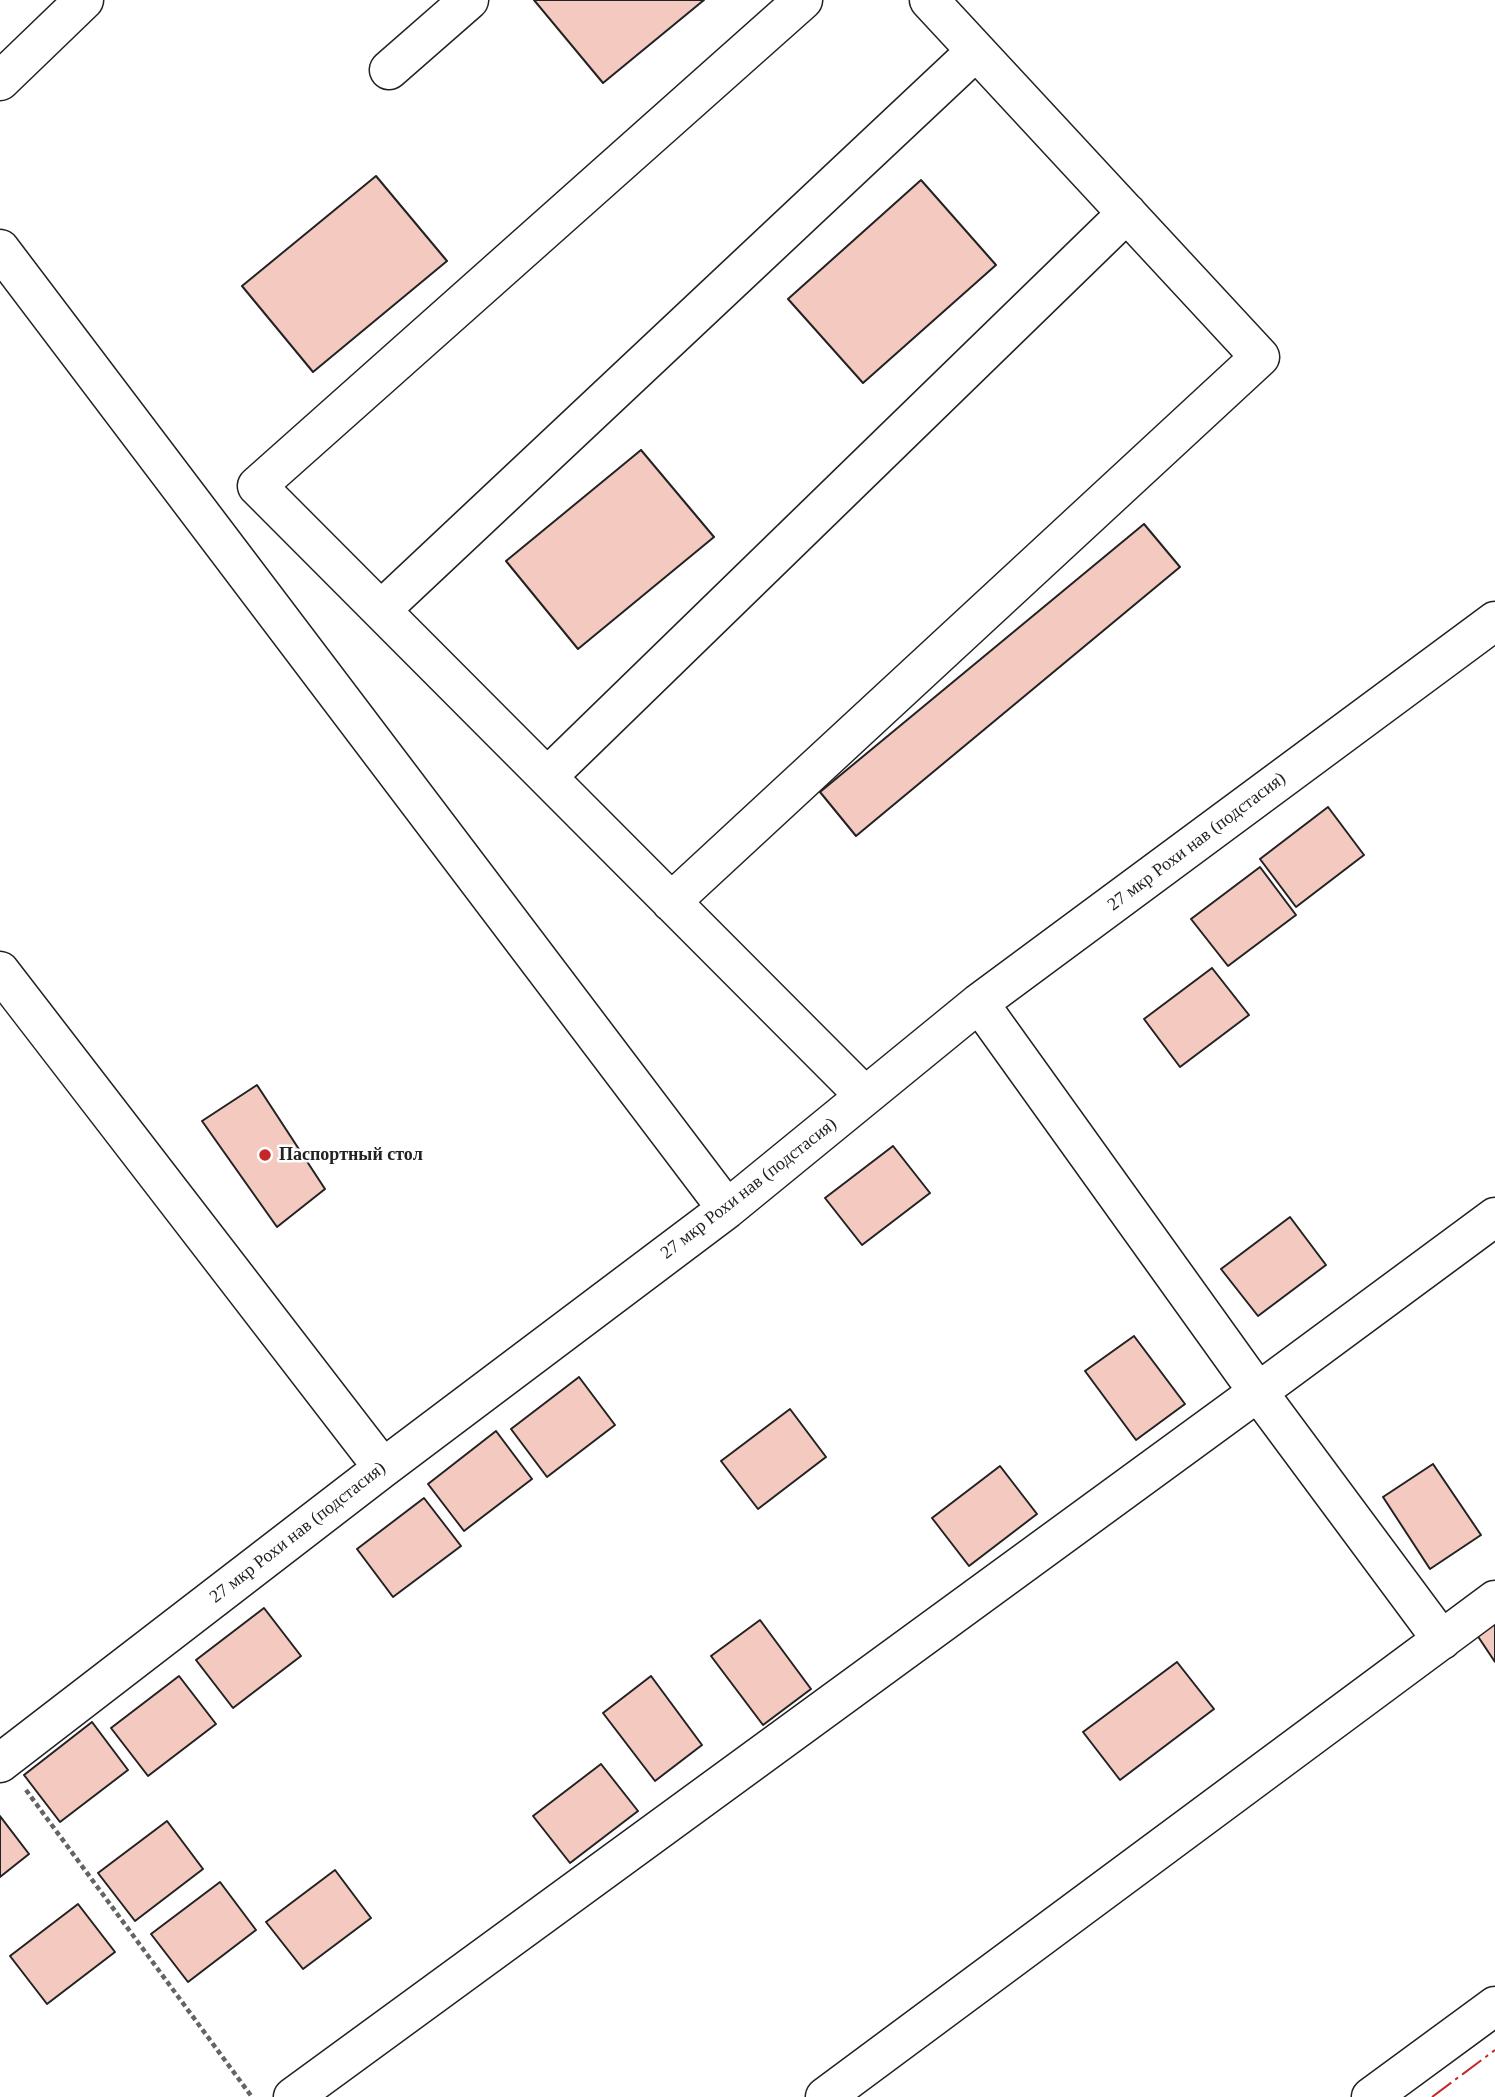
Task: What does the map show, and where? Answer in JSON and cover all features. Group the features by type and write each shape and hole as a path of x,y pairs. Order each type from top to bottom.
{"street":[{"path":"0,81 84,0"},
{"path":"389,70 469,0"},
{"path":"803,0 257,486 865,1097"},
{"path":"671,902 1260,357 929,0"},
{"path":"381,610 976,51"},
{"path":"547,777 1126,213"},
{"path":"0,249 727,1209"},
{"name":"27 мкр Рохи нав (подстасия)","path":"2,1762 383,1468 727,1209 979,1003 1495,621"},
{"path":"0,971 383,1468"},
{"path":"979,1003 1258,1392 1442,1640"},
{"path":"293,2097 1495,1217"},
{"path":"825,2097 1495,1600"},
{"path":"1371,2097 1495,2006"}],"path":[{"path":"2,1762 252,2097"}],"building":[{"path":"534,0 704,0 603,83"},
{"path":"376,176 447,261 313,372 242,286"},
{"path":"921,180 996,265 863,383 788,299"},
{"path":"641,450 714,537 578,649 506,561"},
{"path":"1144,524 1180,567 856,836 820,792"},
{"path":"1328,807 1364,855 1296,907 1260,859"},
{"path":"1260,867 1296,915 1228,966 1191,919"},
{"path":"1212,968 1249,1015 1180,1067 1144,1019"},
{"name":"Паспортный стол","path":"257,1085 325,1189 277,1227 202,1121"},
{"path":"893,1146 930,1193 862,1245 825,1198"},
{"path":"1290,1217 1326,1265 1258,1316 1221,1269"},
{"path":"1134,1336 1185,1404 1136,1440 1085,1371"},
{"path":"579,1377 615,1425 547,1477 511,1429"},
{"path":"790,1409 826,1457 758,1509 721,1461"},
{"path":"496,1431 532,1479 464,1531 428,1484"},
{"path":"1433,1464 1481,1535 1430,1569 1383,1497"},
{"path":"1000,1466 1037,1514 969,1566 932,1518"},
{"path":"424,1498 461,1546 393,1597 357,1549"},
{"path":"264,1608 301,1656 233,1708 196,1660"},
{"path":"1495,1618 1495,1662 1475,1632"},
{"path":"760,1620 811,1689 763,1725 711,1656"},
{"path":"1177,1662 1214,1709 1120,1780 1083,1732"},
{"path":"179,1676 216,1724 148,1776 111,1728"},
{"path":"651,1676 702,1745 655,1781 603,1713"},
{"path":"92,1722 128,1770 60,1822 24,1775"},
{"path":"601,1764 638,1811 570,1863 533,1816"},
{"path":"0,1816 29,1854 0,1877"},
{"path":"167,1821 203,1869 135,1921 98,1873"},
{"path":"335,1870 371,1918 303,1969 266,1922"},
{"path":"220,1882 256,1930 188,1982 151,1934"},
{"path":"78,1904 115,1952 47,2004 10,1956"}],"power":[{"path":"1432,2097 1495,2050"}],"place":[{"name":"Паспортный стол","path":"265,1155"}]}
